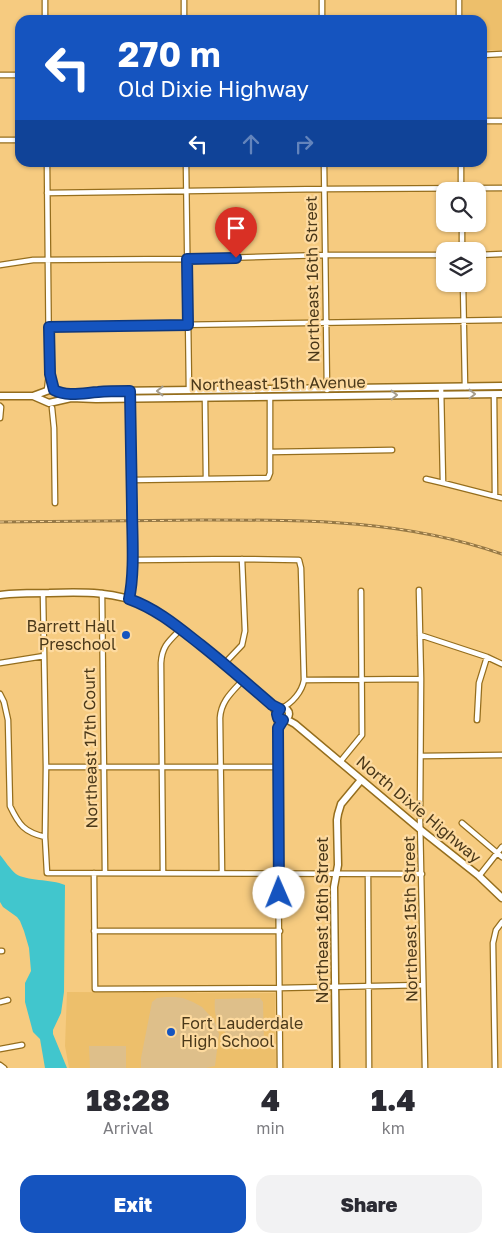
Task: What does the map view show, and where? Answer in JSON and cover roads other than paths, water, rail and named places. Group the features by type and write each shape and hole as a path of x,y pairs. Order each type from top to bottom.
{"street":[{"path":"45,0 45,15"},
{"path":"184,0 184,15"},
{"path":"322,0 322,15"},
{"path":"458,0 459,15"},
{"path":"487,55 502,54"},
{"path":"0,75 15,75"},
{"path":"487,121 502,121"},
{"path":"0,140 15,140"},
{"path":"47,167 51,391"},
{"path":"186,167 189,390"},
{"name":"Northeast 16th Street","path":"324,167 327,396"},
{"path":"461,167 461,182"},
{"path":"486,189 502,188"},
{"path":"47,193 324,189 436,190"},
{"path":"486,255 502,254"},
{"path":"0,265 33,260 436,255"},
{"path":"463,292 465,386"},
{"path":"49,327 502,320"},
{"name":"Northeast 15th Avenue","path":"0,396 33,396 51,391 70,394 130,391 502,386"},
{"path":"441,387 443,482"},
{"path":"51,391 44,396 46,401 54,404"},
{"path":"51,391 58,395 54,404 55,503"},
{"path":"129,599 132,585 130,391"},
{"path":"494,394 495,495"},
{"name":"Northeast 15th Avenue","path":"54,404 70,398 130,399 502,394"},
{"name":"Northeast 15th Avenue","path":"33,396 46,401"},
{"path":"132,480 268,478 270,473 270,397"},
{"path":"205,398 206,479"},
{"path":"0,406 0,418"},
{"path":"270,452 392,450"},
{"path":"426,479 502,498"},
{"path":"224,664 242,645 245,631 242,559"},
{"path":"132,560 299,560 301,568 304,680 303,688 283,714 278,728 280,1068"},
{"name":"Northeast 15th Street","path":"419,590 424,1068"},
{"path":"340,762 362,735 361,591"},
{"path":"0,596 84,592 102,593 129,599 163,615 243,680 220,708 222,873"},
{"path":"43,593 47,873 422,874"},
{"name":"Northeast 17th Court","path":"102,593 105,873"},
{"path":"163,873 162,654 164,647 180,629"},
{"path":"420,635 502,664"},
{"path":"0,663 44,656"},
{"path":"477,720 479,683 486,657"},
{"path":"304,680 421,679"},
{"name":"North Dixie Highway","path":"243,680 421,830 479,876 502,898"},
{"path":"0,694 8,720 10,806 23,827 32,834 45,837"},
{"path":"421,756 502,755"},
{"path":"46,767 278,767"},
{"name":"Northeast 16th Street","path":"336,1068 334,887 338,865 337,820 341,804 361,780"},
{"path":"462,824 502,857"},
{"path":"479,876 502,847"},
{"path":"94,873 95,988 280,988 423,985"},
{"path":"368,874 369,1068"},
{"path":"494,1068 493,942 496,930 502,922"},
{"path":"94,931 280,931"},
{"path":"0,1002 8,1000"},
{"path":"0,1050 22,1045"},
{"path":"0,1065 4,1068"}],"water":[{"path":"0,855 14,872 20,876 65,885 64,992 61,1013 53,1034 67,1068 45,1068 40,1039 33,1032 25,1002 25,983 31,971 29,948 20,921 3,907 0,902"}],"railway":[{"path":"0,522 278,520 353,524 427,534 464,542 502,554"}],"place":[{"name":"Barrett Hall Preschool","path":"126,635"},
{"name":"Fort Lauderdale High School","path":"171,1032"}]}
